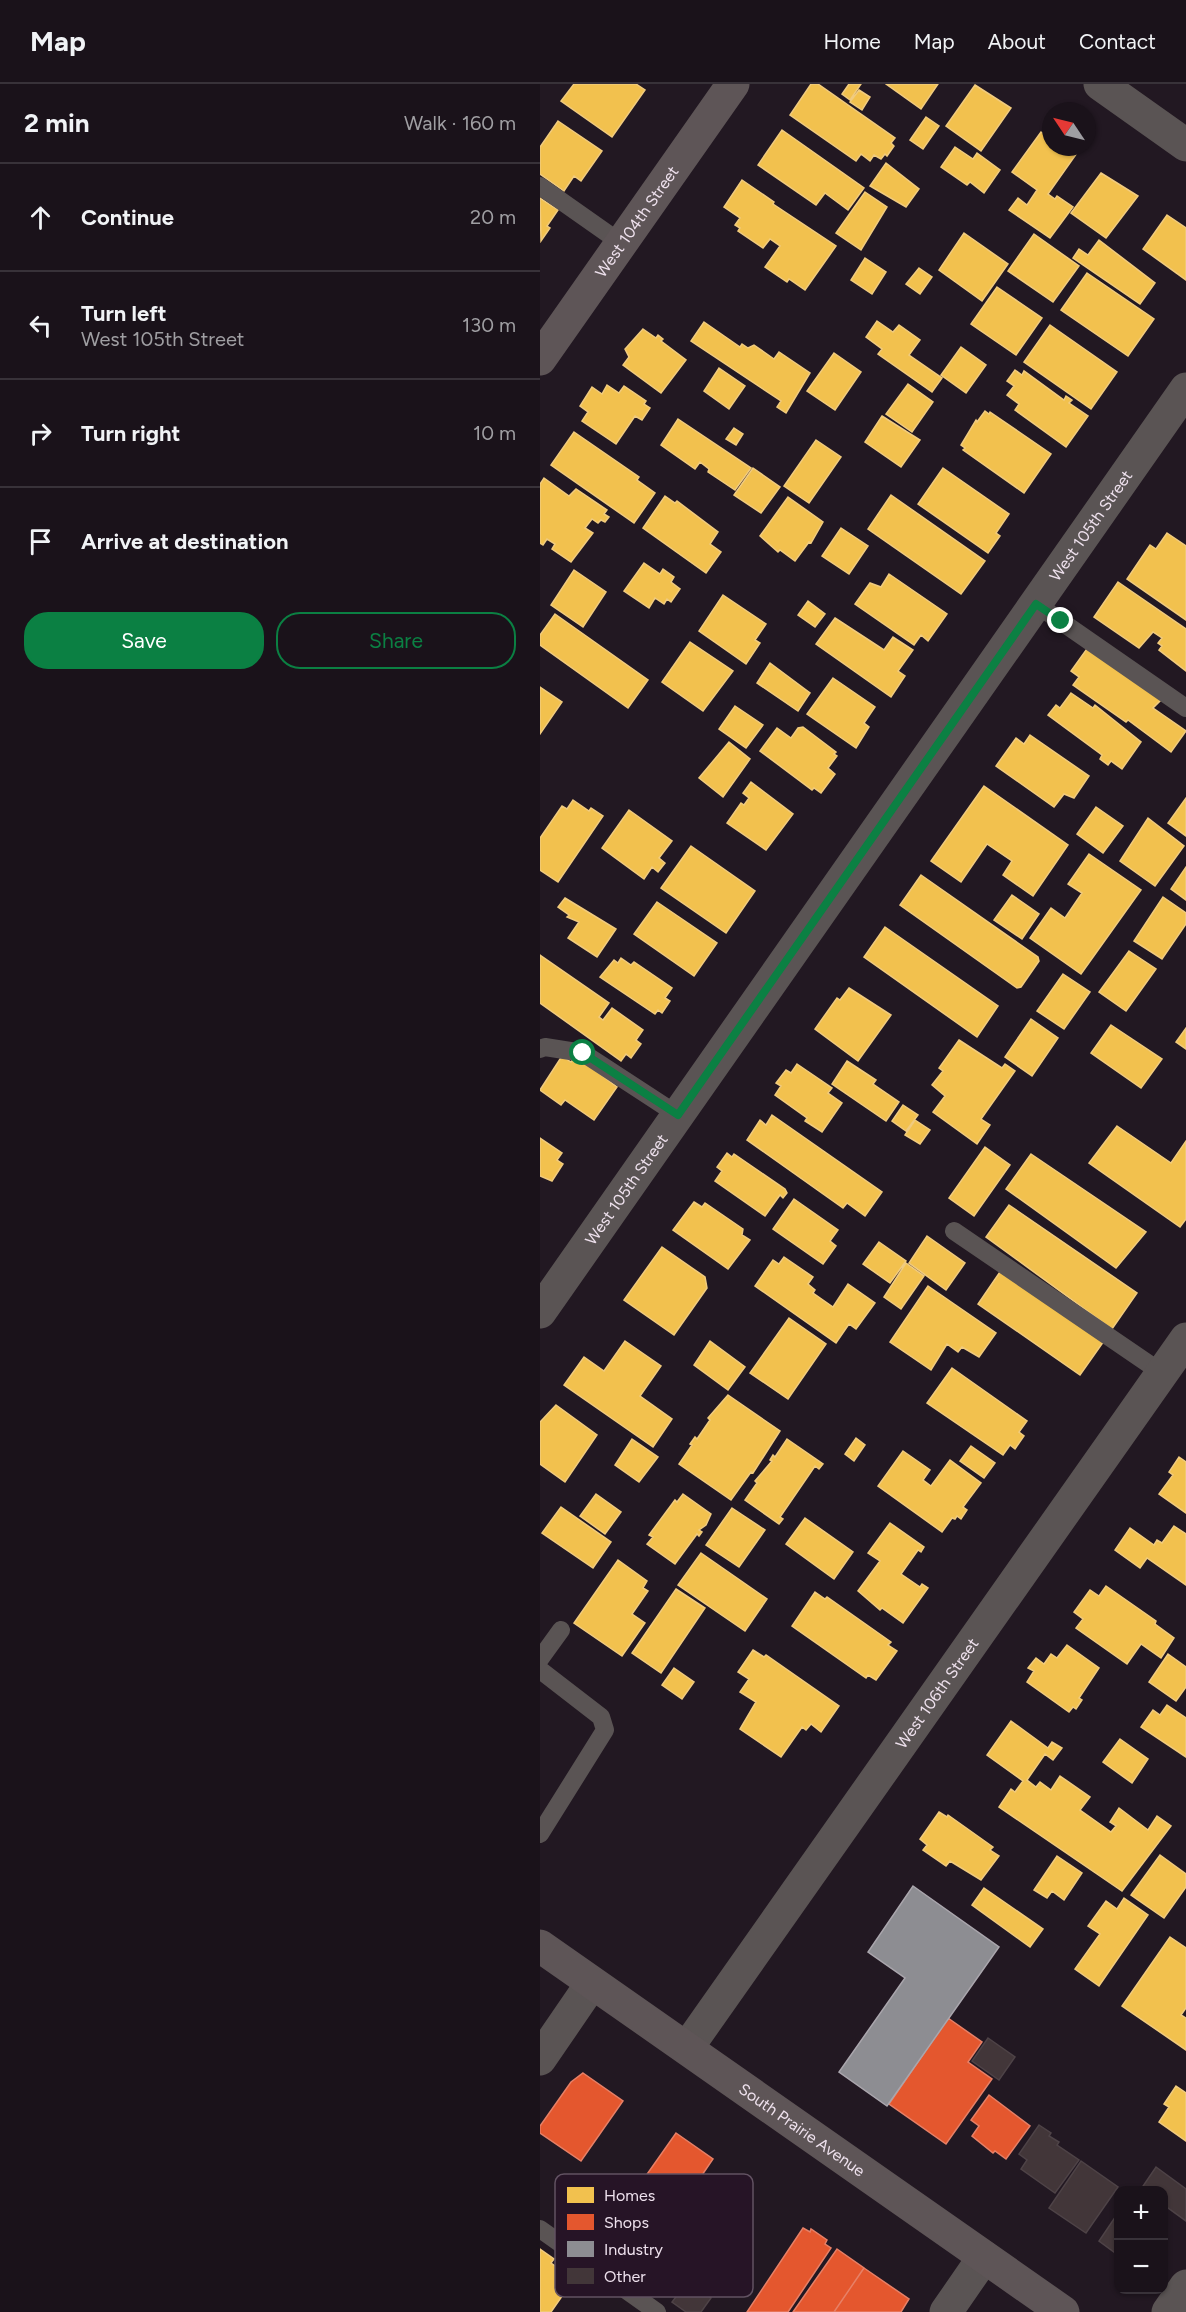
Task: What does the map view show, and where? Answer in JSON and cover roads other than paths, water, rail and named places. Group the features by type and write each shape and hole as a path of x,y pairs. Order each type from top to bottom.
{"main road":[{"name":"West 104th Street","path":"540,359 733,84"},
{"name":"South Prairie Avenue","path":"540,1946 1063,2312"}],"street":[{"path":"1100,84 1186,145"},
{"name":"West 105th Street","path":"540,1312 1186,390"},
{"name":"West 106th Street","path":"687,2048 1186,1339"},
{"path":"540,2059 592,1983"},
{"path":"946,2312 984,2257"},
{"path":"1168,2312 1186,2286"}],"lane":[{"path":"540,186 621,243"},
{"path":"1036,604 1186,708"},
{"path":"540,1049 545,1047 583,1053 678,1115"},
{"path":"954,1231 1162,1373"},
{"path":"540,1659 561,1630"},
{"path":"540,1670 602,1718 605,1730 540,1834"},
{"path":"540,2229 555,2240"},
{"path":"636,2297 657,2312"}]}
